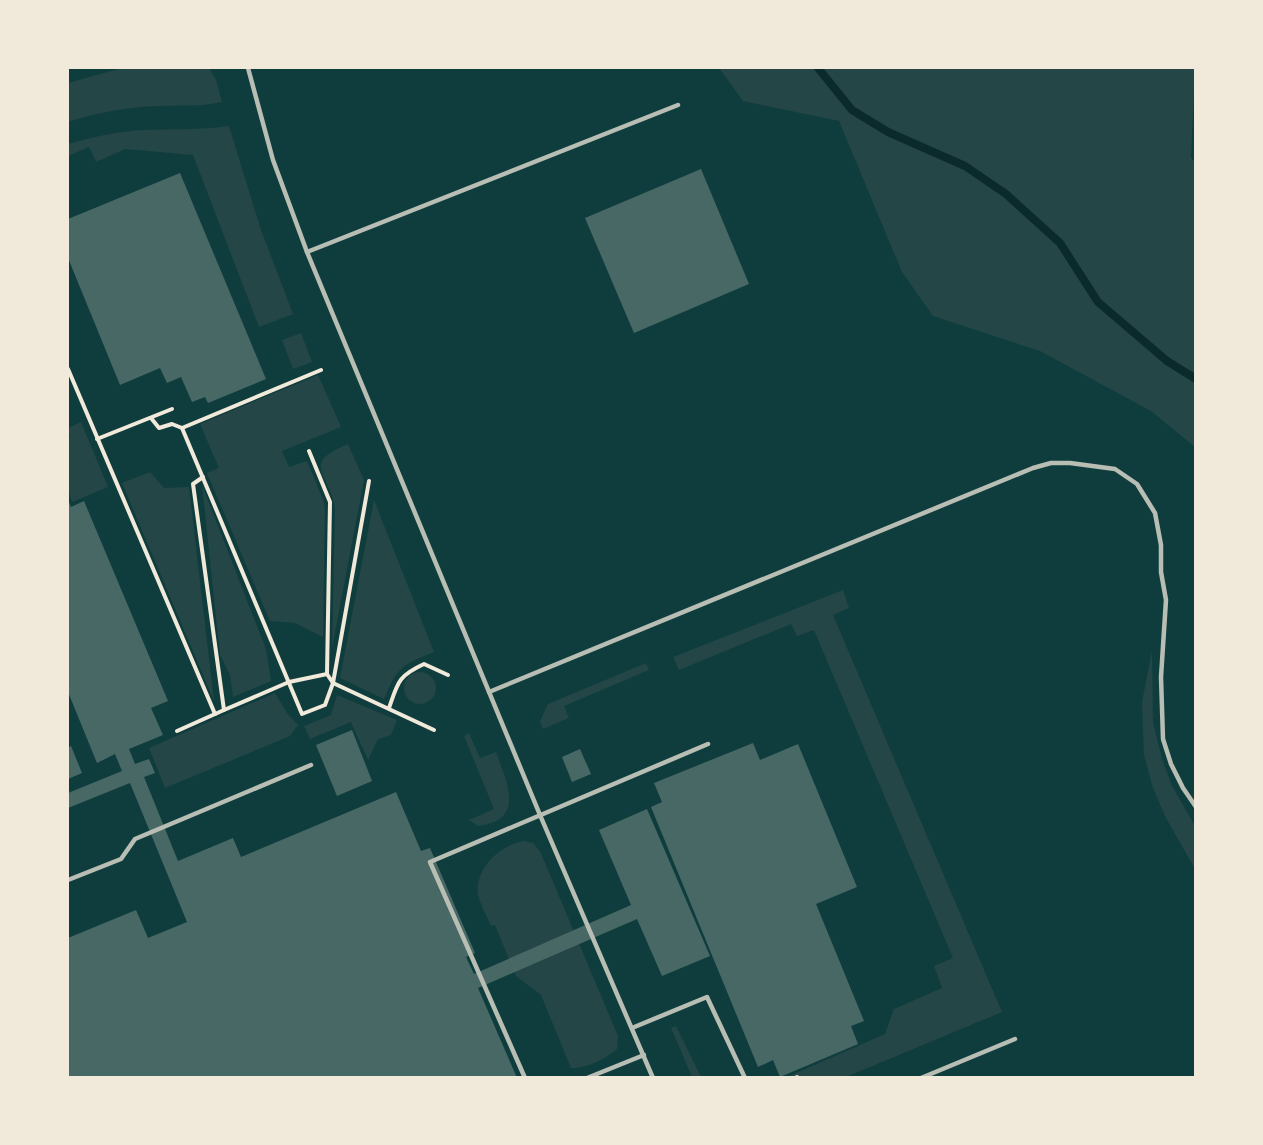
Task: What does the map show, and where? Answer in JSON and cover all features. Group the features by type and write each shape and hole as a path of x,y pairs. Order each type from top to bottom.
{"lane":[{"path":"248,68 273,160 306,252 540,815 653,1077"},
{"path":"306,252 678,105"},
{"path":"489,692 1033,468 1051,463 1070,463 1115,469 1137,484 1155,513 1161,545 1161,572 1166,600 1161,677 1163,739 1175,772 1196,807"},
{"path":"525,1077 430,862 708,744"},
{"path":"68,880 121,859 135,839 311,765"},
{"path":"632,1028 707,997 745,1077"},
{"path":"921,1077 1016,1039"},
{"path":"587,1077 644,1055"}],"path":[{"path":"68,369 215,714"},
{"path":"151,418 159,428 172,424 182,428 321,370"},
{"path":"97,439 172,409"},
{"path":"182,428 302,714 325,705 333,683 369,481"},
{"path":"309,451 330,502 327,674 333,683 434,730"},
{"path":"203,477 194,484 224,710"},
{"path":"389,708 399,681 408,671 424,664 447,675"},
{"path":"177,731 289,682 327,674"}],"shaded area":[{"path":"122,68 209,68 216,80 222,102 134,108 101,113 68,122 68,83"},
{"path":"719,68 1195,68 1191,157 1196,164 1195,447 1151,411 1040,351 933,316 902,272 839,121 743,101"},
{"path":"229,126 260,227 293,314 259,327 193,155 125,149 96,162 89,147 68,156 68,144 106,135 135,131"},
{"path":"301,333 312,362 293,369 282,340"},
{"path":"318,375 341,427 282,451 289,467 307,461 324,502 323,637 295,623 270,621 207,473 219,468 200,424"},
{"path":"81,422 108,487 72,502 68,490 68,439 70,438 68,428"},
{"path":"348,444 364,480 332,648 335,508 321,470 321,464 325,457 333,451"},
{"path":"150,472 164,488 189,487 214,701 122,483"},
{"path":"202,485 266,649 271,681 233,697 230,675 220,655"},
{"path":"374,500 434,652 402,668 384,699 340,678"},
{"path":"843,590 849,608 833,615 1002,1012 846,1077 787,1077 885,1034 894,1009 942,988 934,966 953,958 814,630 797,636 791,624 679,670 673,657"},
{"path":"1152,651 1153,722 1162,759 1172,786 1195,826 1195,869 1166,818 1153,788 1144,755 1142,702"},
{"path":"646,663 649,670 564,706 569,718 543,729 540,721 548,704"},
{"path":"420,672 431,677 436,688 431,699 420,704 409,699 404,688 409,677"},
{"path":"275,693 287,713 298,725 290,736 165,788 149,748"},
{"path":"337,695 397,720 391,735 378,739 368,760 351,722 310,739 304,726 331,715"},
{"path":"469,733 480,758 496,752 508,787 508,808 503,816 493,822 478,826 469,820 494,809 464,736"},
{"path":"524,841 533,843 540,851 618,1036 617,1049 601,1060 583,1067 571,1068 541,995 516,976 495,925 491,926 479,898 478,884 491,859 506,847"},
{"path":"676,1026 701,1077 692,1077 671,1028"}],"building":[{"path":"701,169 749,284 634,333 585,218"},
{"path":"180,173 266,379 208,403 205,397 192,402 181,377 167,383 160,368 120,385 68,258 68,219"},
{"path":"68,500 71,507 84,501 168,701 151,708 163,735 129,749 135,764 149,759 155,773 144,777 178,861 233,838 241,857 396,792 421,851 430,848 475,953 466,957 474,974 631,905 599,830 647,809 710,956 662,976 637,919 478,988 517,1078 68,1078 68,938 136,910 148,938 187,922 130,783 68,808 68,793 122,771 115,754 97,763 68,692"},
{"path":"352,730 372,781 337,796 316,745"},
{"path":"753,743 760,760 798,744 857,887 816,904 864,1021 851,1026 858,1044 780,1077 773,1060 758,1067 651,807 662,802 654,783"},
{"path":"71,746 82,773 68,779 68,748"},
{"path":"580,749 591,774 572,782 562,757"}],"waterway":[{"path":"818,68 852,110 888,132 965,166 1006,194 1060,243 1098,302 1167,361 1196,379"}]}
